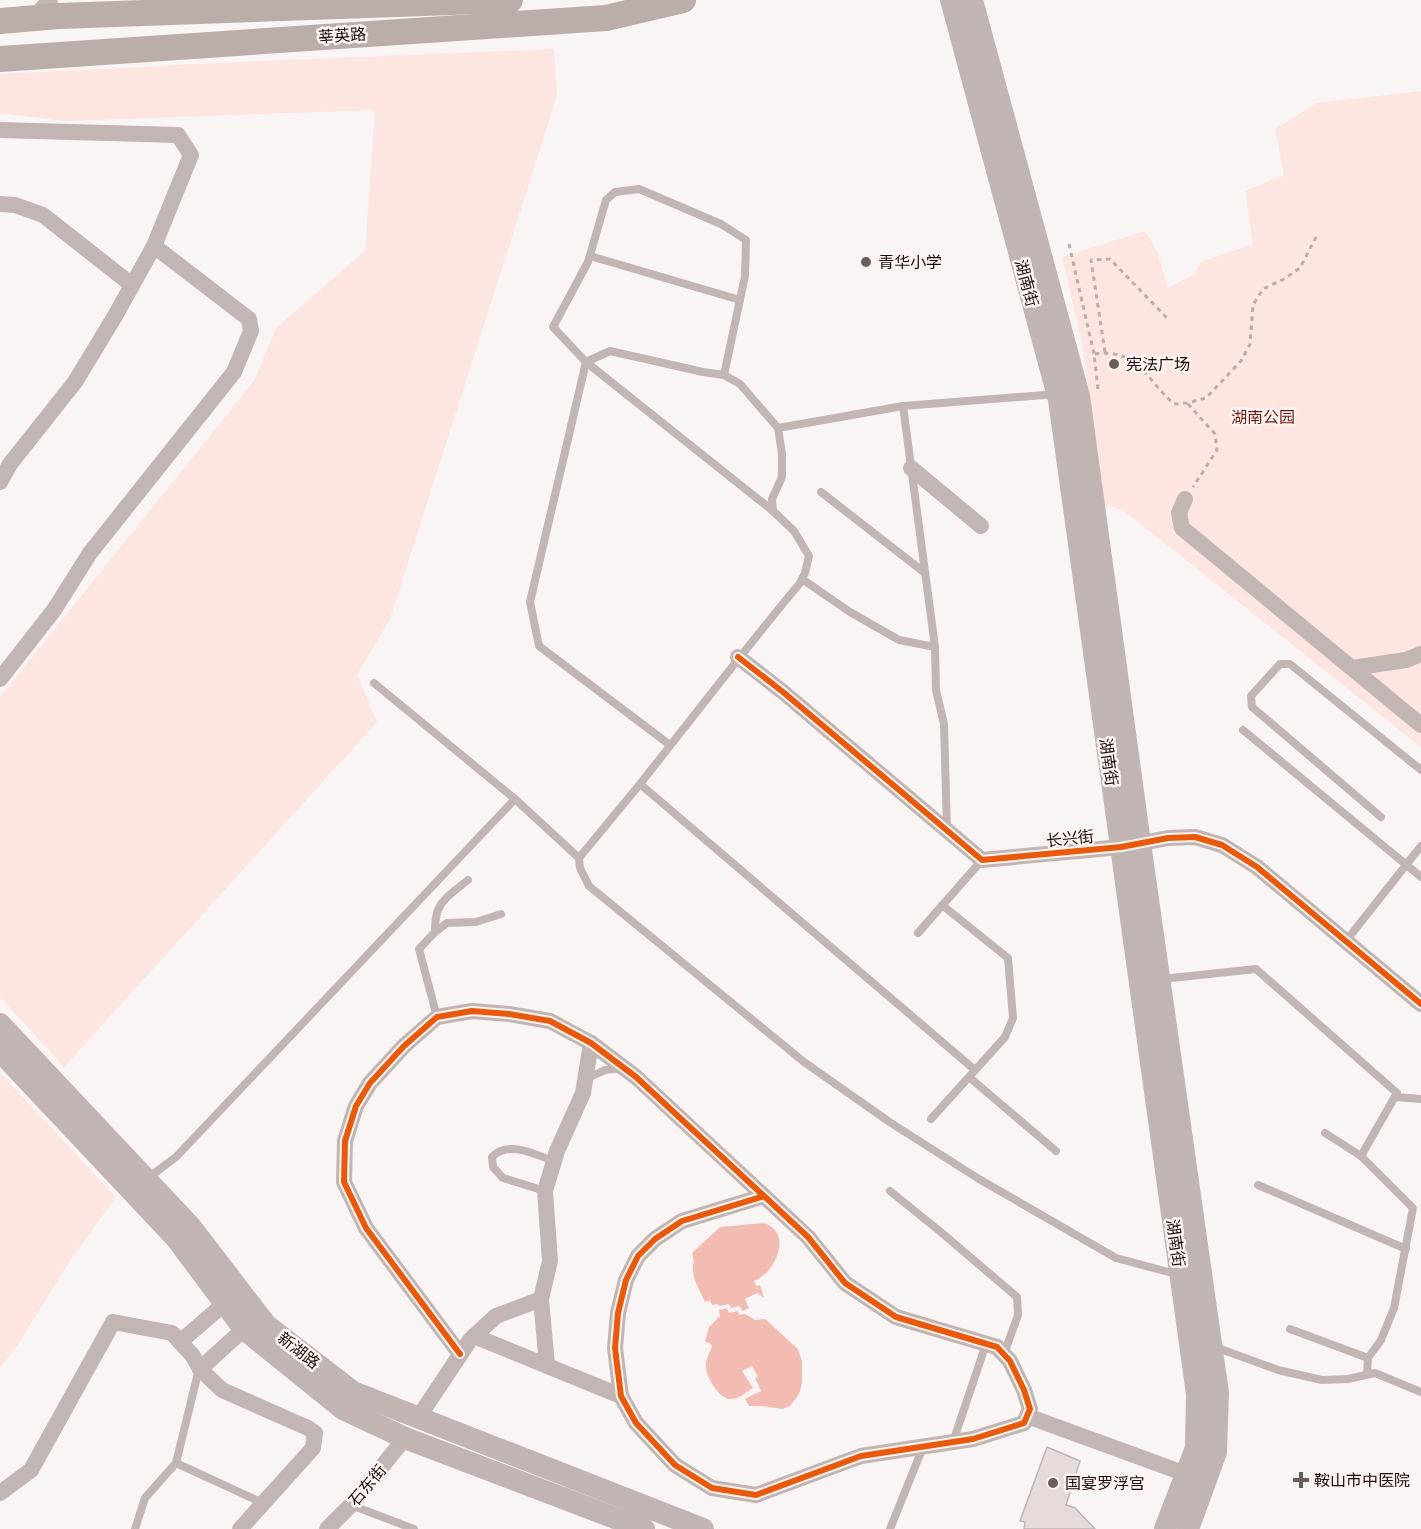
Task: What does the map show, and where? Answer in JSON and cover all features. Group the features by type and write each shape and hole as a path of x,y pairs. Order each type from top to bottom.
{"main road":[{"name":"莘英路","path":"0,21 42,9 59,16 510,0"},
{"name":"莘英路","path":"0,58 606,18 683,0"},
{"name":"湖南街","path":"951,0 1057,394 1130,845 1160,980 1218,1393 1216,1452 1188,1529"},
{"name":"湖南街","path":"972,0 1079,396 1130,845 1197,1394 1196,1448 1165,1529"},
{"name":"新湖路","path":"0,1024 190,1226 266,1325 353,1392 703,1529"},
{"name":"新湖路","path":"0,1051 176,1238 244,1329 343,1409 405,1438 644,1529"}],"street":[{"path":"0,130 178,135 191,155 154,246 132,285 75,382 10,464 0,482"},
{"path":"0,204 15,205 43,215 132,285"},
{"path":"0,679 54,610 90,553 234,372 250,331 249,319 154,246"},
{"path":"911,468 981,526"},
{"path":"1185,499 1179,513 1182,528 1421,725"},
{"path":"1352,668 1406,660 1421,654"},
{"path":"738,657 783,692 982,860"},
{"name":"长兴街","path":"982,860 1195,837 1222,845 1257,867 1421,1004"},
{"path":"460,1354 366,1228 344,1182 345,1141 356,1106 370,1083 404,1046 438,1017 472,1011 509,1014 550,1021 591,1043 636,1077 764,1196 808,1237 845,1283 896,1317 998,1347 1010,1361 1024,1390 1030,1409 1024,1423 973,1439 861,1456 756,1495 712,1488 675,1465 636,1423 621,1396 615,1348 618,1314 626,1280 638,1256 655,1239 682,1221 764,1196"},
{"path":"547,1365 541,1299 550,1261 545,1191 553,1161 583,1093 591,1043"},
{"path":"418,1418 474,1336 496,1316 541,1299"},
{"path":"180,1342 225,1304"},
{"path":"0,1493 31,1470 113,1322 172,1333 193,1356 200,1369 222,1390 315,1433 313,1448 240,1529"},
{"path":"200,1369 244,1329"},
{"path":"474,1336 621,1396"},
{"path":"1027,1416 1186,1474"},
{"name":"石东街","path":"327,1529 351,1505 405,1438"}],"lane":[{"path":"724,375 745,276 746,240 721,224 639,189 615,192 606,200 590,256 553,327 586,362 773,511 794,531 809,556 806,573 802,579 579,858 579,868 589,886 804,1062 881,1116 979,1179 1116,1258 1181,1276"},
{"path":"590,256 740,300"},
{"path":"586,362 610,351 724,375 740,384 778,428 782,454 782,477 772,499 773,511"},
{"path":"586,362 530,602 539,646 670,746"},
{"path":"778,428 903,406 1057,394"},
{"path":"903,406 935,647 936,690 944,724 947,831"},
{"path":"821,492 925,573"},
{"path":"802,579 850,612 899,640 935,647"},
{"path":"1381,817 1252,707 1251,696 1280,664 1290,664 1421,770"},
{"path":"374,683 515,799 579,858"},
{"path":"1244,730 1421,877"},
{"path":"640,784 975,1070"},
{"path":"147,1179 176,1157 515,799"},
{"path":"1346,941 1421,846"},
{"path":"918,933 982,860"},
{"path":"435,932 434,917 441,902 468,880"},
{"path":"931,1119 1005,1037 1013,1018 1008,958 942,906"},
{"path":"438,1017 419,950 435,932 447,923 476,922 501,914"},
{"path":"1160,980 1256,969 1397,1093 1361,1156"},
{"path":"585,1079 605,1070 623,1067"},
{"path":"969,1077 1056,1152"},
{"path":"1395,1097 1421,1099"},
{"path":"1324,1134 1361,1156 1413,1208 1394,1308 1381,1340 1368,1358 1367,1374"},
{"path":"545,1191 503,1178 493,1167 492,1157 498,1151 510,1148 553,1161"},
{"path":"1258,1185 1406,1249"},
{"path":"890,1191 1017,1297 1018,1315 1004,1355"},
{"path":"1290,1329 1368,1358"},
{"path":"953,1442 986,1344"},
{"path":"1212,1346 1278,1370 1322,1380 1348,1379 1375,1373 1421,1392"},
{"path":"135,1529 146,1498 176,1463 200,1369"},
{"path":"890,1529 923,1447"},
{"path":"176,1463 263,1503"},
{"path":"351,1505 414,1529"}],"path":[{"path":"1094,354 1105,352 1128,357 1150,375 1161,393 1174,404 1206,398 1241,362 1250,344 1253,305 1263,290 1300,268 1317,235"},
{"path":"1069,244 1094,354 1098,389"},
{"path":"1105,352 1091,260 1110,259 1167,318"},
{"path":"1185,499 1217,450 1215,434 1187,403"}],"green space":[{"path":"554,49 557,96 390,619 357,675 377,722 64,1067 0,997 0,697 254,381 276,328 365,251 375,110 65,121 0,113 0,74"},
{"name":"湖南公园","path":"1421,91 1421,747 1123,510 1105,505 1082,344 1062,257 1145,231 1158,253 1168,288 1194,274 1200,262 1253,244 1245,191 1284,175 1275,129 1317,103"},
{"path":"0,1073 116,1197 71,1259 17,1346 0,1368"}],"shaded area":[{"path":"764,1223 773,1228 778,1235 779,1244 774,1263 768,1271 754,1281 756,1286 760,1285 764,1298 757,1293 745,1299 749,1308 742,1311 740,1306 731,1308 729,1304 720,1306 712,1305 710,1300 705,1302 694,1277 692,1253 720,1227"},
{"path":"727,1308 729,1313 738,1311 739,1315 745,1314 755,1320 765,1319 798,1349 802,1361 802,1384 799,1394 790,1406 782,1409 749,1406 745,1399 761,1391 755,1378 758,1377 752,1366 742,1371 753,1388 743,1395 727,1399 715,1388 706,1368 712,1346 705,1342 709,1327 720,1316 719,1310"}],"building":[{"name":"国宴罗浮宫","path":"1047,1447 1080,1461 1066,1505 1075,1508 1095,1529 1024,1529 1025,1522 1020,1521"}],"cycle path":[{"path":"738,657 783,692 982,860 1121,847 1168,838 1195,837 1222,845 1257,867 1421,1004"},
{"path":"460,1354 366,1228 344,1182 345,1141 356,1106 370,1083 404,1046 437,1017 472,1011 509,1014 550,1021 591,1043 636,1077 808,1237 845,1283 896,1317 997,1347 1010,1361 1024,1390 1030,1409 1024,1423 973,1439 861,1456 756,1495 712,1488 675,1465 636,1423 621,1396 615,1348 618,1313 626,1280 638,1256 655,1239 682,1221 764,1196"}],"place":[{"name":"青华小学","path":"866,262"},
{"name":"宪法广场","path":"1114,364"},
{"name":"鞍山市中医院","path":"1301,1480"},
{"name":"国宴罗浮宫","path":"1053,1483"}]}
